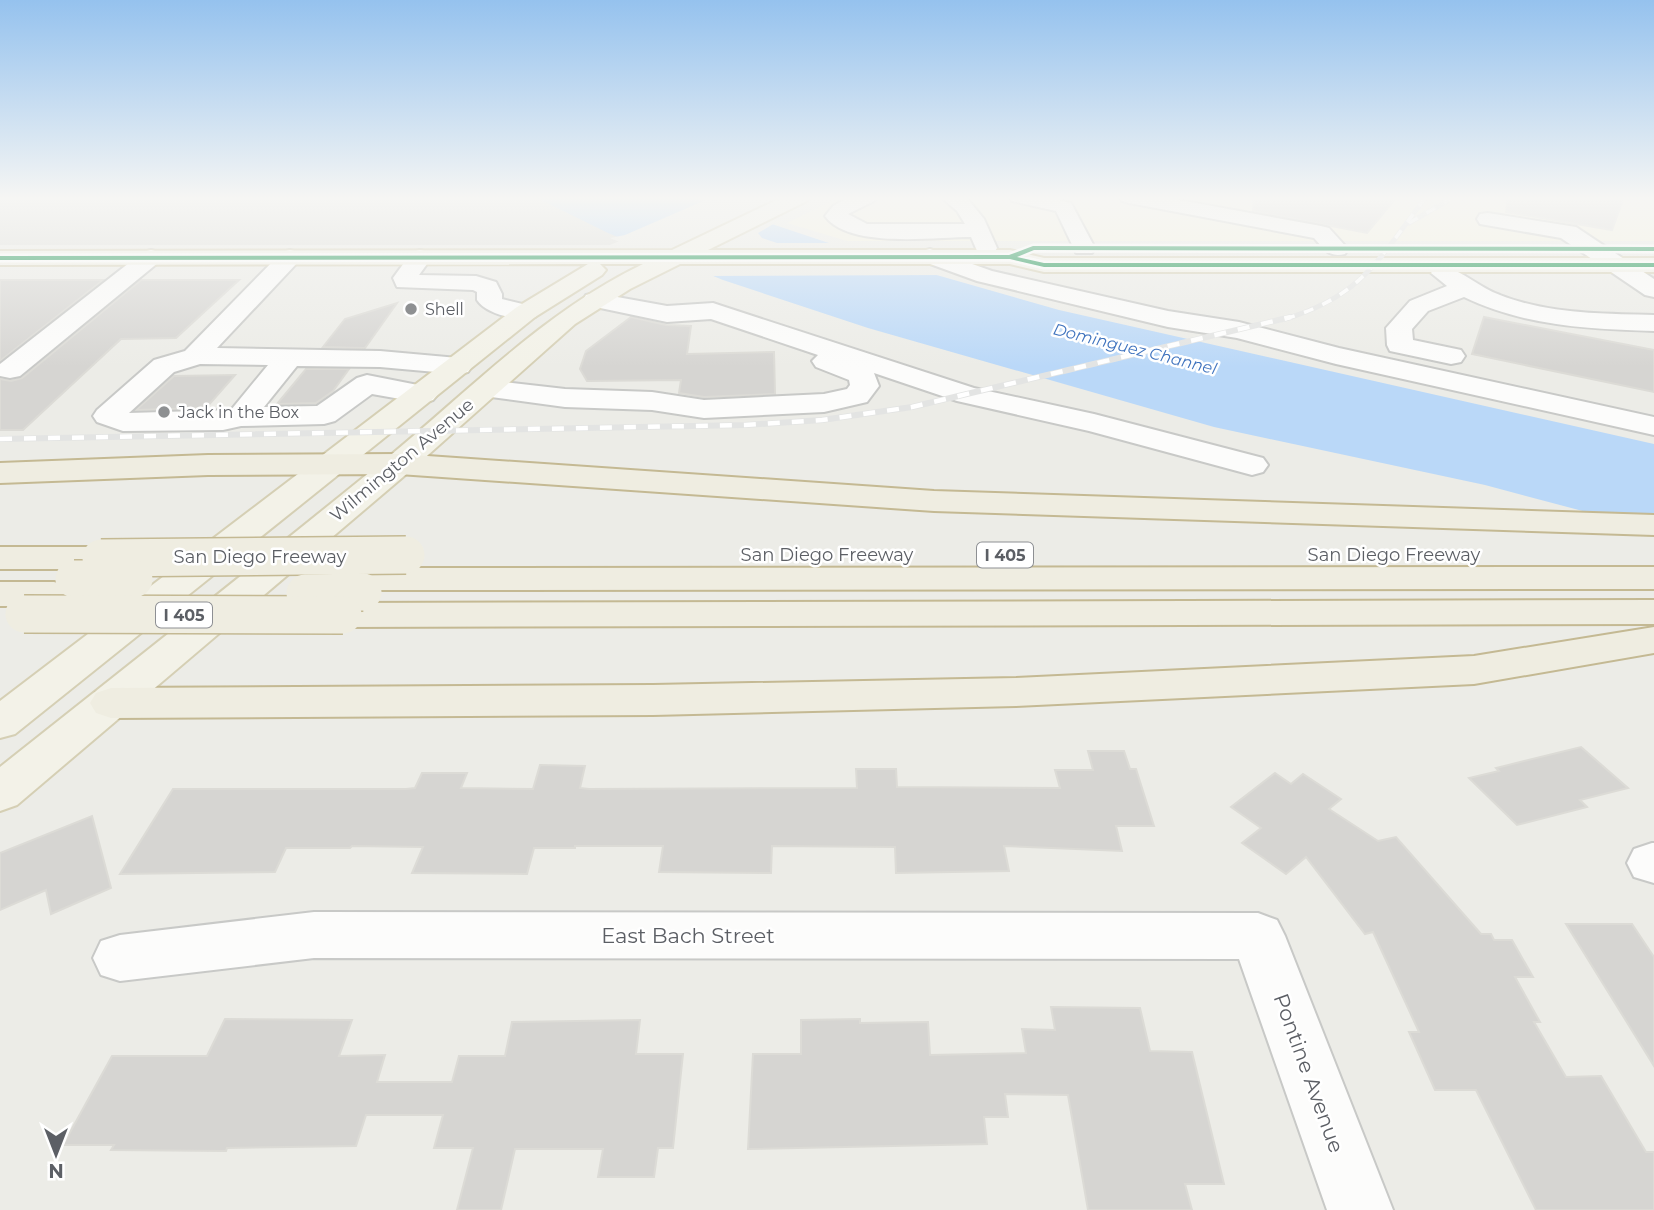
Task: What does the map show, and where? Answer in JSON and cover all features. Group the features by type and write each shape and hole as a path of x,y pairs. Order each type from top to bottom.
{"highway":[{"path":"0,473 336,463 399,464 934,501 1654,525"},
{"name":"San Diego Freeway","path":"36,596 406,555 1654,555"},
{"name":"San Diego Freeway","path":"0,558 36,596 361,595 1654,612"},
{"path":"361,595 1654,578"},
{"path":"0,579 36,596 1654,591"},
{"path":"111,703 653,700 1016,692 1474,670 1654,640"}],"main road":[{"name":"Wilmington Avenue","path":"0,723 526,312 617,253"},
{"name":"Wilmington Avenue","path":"0,793 399,464 566,319 638,275 684,253"},
{"path":"1000,257 1013,253"},
{"path":"0,258 892,256 1000,257 1044,265 1654,265"},
{"path":"458,366 493,382"}],"street":[{"path":"997,253 1000,257"},
{"path":"1599,253 1654,290"},
{"path":"10,370 151,257"},
{"path":"198,356 198,352 290,257"},
{"path":"420,257 405,278 406,282 460,283 487,287 489,300 493,304 526,312"},
{"path":"460,283 477,257"},
{"path":"930,257 985,276 1168,319 1239,330 1336,356 1654,426"},
{"path":"1434,265 1462,289 1515,309 1567,319 1654,323"},
{"path":"1462,289 1419,306 1399,328 1400,345 1654,401"},
{"path":"595,300 667,314 713,311 967,395 1080,420 1252,465"},
{"path":"493,382 565,398 652,401 704,409 824,402 857,396 865,386 860,374 752,337"},
{"path":"396,360 324,415 240,417 223,421 123,422 108,416 164,366 198,356 396,360 458,366"},
{"path":"240,417 290,357"},
{"path":"367,384 423,394"},
{"name":"East Bach Street","path":"120,958 314,935 1258,936"},
{"name":"Pontine Avenue","path":"1258,936 1360,1210"}],"water":[{"name":"Dominguez Channel","path":"658,253 861,253 1059,310 1654,444 1654,530 1485,485 1214,427 868,328 723,280"}],"pier":[{"path":"647,253 875,253 950,275 702,276"}],"building":[{"path":"0,280 103,280 0,361"},
{"path":"141,280 239,280 176,338 121,339 23,430 0,430 0,379 11,381 22,378"},
{"path":"397,303 365,348 323,347 345,319"},
{"path":"631,317 666,325 691,326 687,354 774,352 775,394 704,397 679,393 681,380 587,381 580,369 586,351"},
{"path":"1484,317 1654,350 1654,392 1472,354"},
{"path":"306,369 349,369 333,391 316,403 277,404"},
{"path":"235,375 206,408 136,410 174,376"},
{"path":"1581,747 1628,788 1580,800 1587,807 1517,825 1469,778 1499,771 1496,768"},
{"path":"1088,751 1124,751 1130,769 1136,769 1154,826 1116,826 1122,851 1004,846 1009,871 896,873 895,847 772,846 771,873 659,872 663,846 575,846 534,848 527,874 412,873 423,847 352,846 286,848 275,872 120,874 173,789 406,789 415,788 422,773 467,773 461,788 533,789 540,765 585,766 580,788 589,789 857,788 856,769 896,769 897,787 1060,788 1055,770 1093,770"},
{"path":"1275,773 1291,784 1303,774 1341,799 1329,809 1378,841 1396,837 1481,934 1491,934 1494,940 1512,940 1533,977 1515,977 1540,1022 1534,1022 1566,1077 1601,1076 1646,1152 1654,1152 1654,1210 1536,1210 1476,1090 1435,1090 1409,1032 1419,1032 1373,932 1365,934 1306,857 1286,874 1242,843 1261,828 1231,807"},
{"path":"92,816 111,888 51,914 46,890 0,910 0,853"},
{"path":"1566,924 1632,924 1654,957 1654,1066"},
{"path":"1051,1007 1140,1008 1150,1051 1192,1052 1224,1184 1185,1184 1192,1210 1088,1210 1068,1095 1005,1094 1008,1117 984,1117 987,1144 748,1149 753,1054 801,1054 801,1020 928,1022 930,1055 1026,1053 1022,1029 1055,1030"},
{"path":"225,1019 352,1020 339,1056 385,1055 377,1082 452,1082 459,1056 505,1056 512,1022 640,1020 636,1054 683,1054 673,1148 658,1148 654,1177 598,1177 603,1149 515,1149 501,1210 457,1210 473,1148 434,1148 443,1115 366,1115 356,1146 227,1148 226,1151 111,1150 114,1145 63,1145 112,1056 207,1056"}],"railway":[{"path":"1289,317 1334,298 1352,286 1384,253"},
{"path":"0,439 745,425 822,420 912,407 1289,317"},
{"path":"1285,319 1289,317"}],"cycle path":[{"path":"1010,257 1019,253"},
{"path":"0,258 1010,257 1044,265 1654,265"}],"place":[{"name":"Shell","path":"411,309"},
{"name":"Jack in the Box","path":"164,412"}]}
